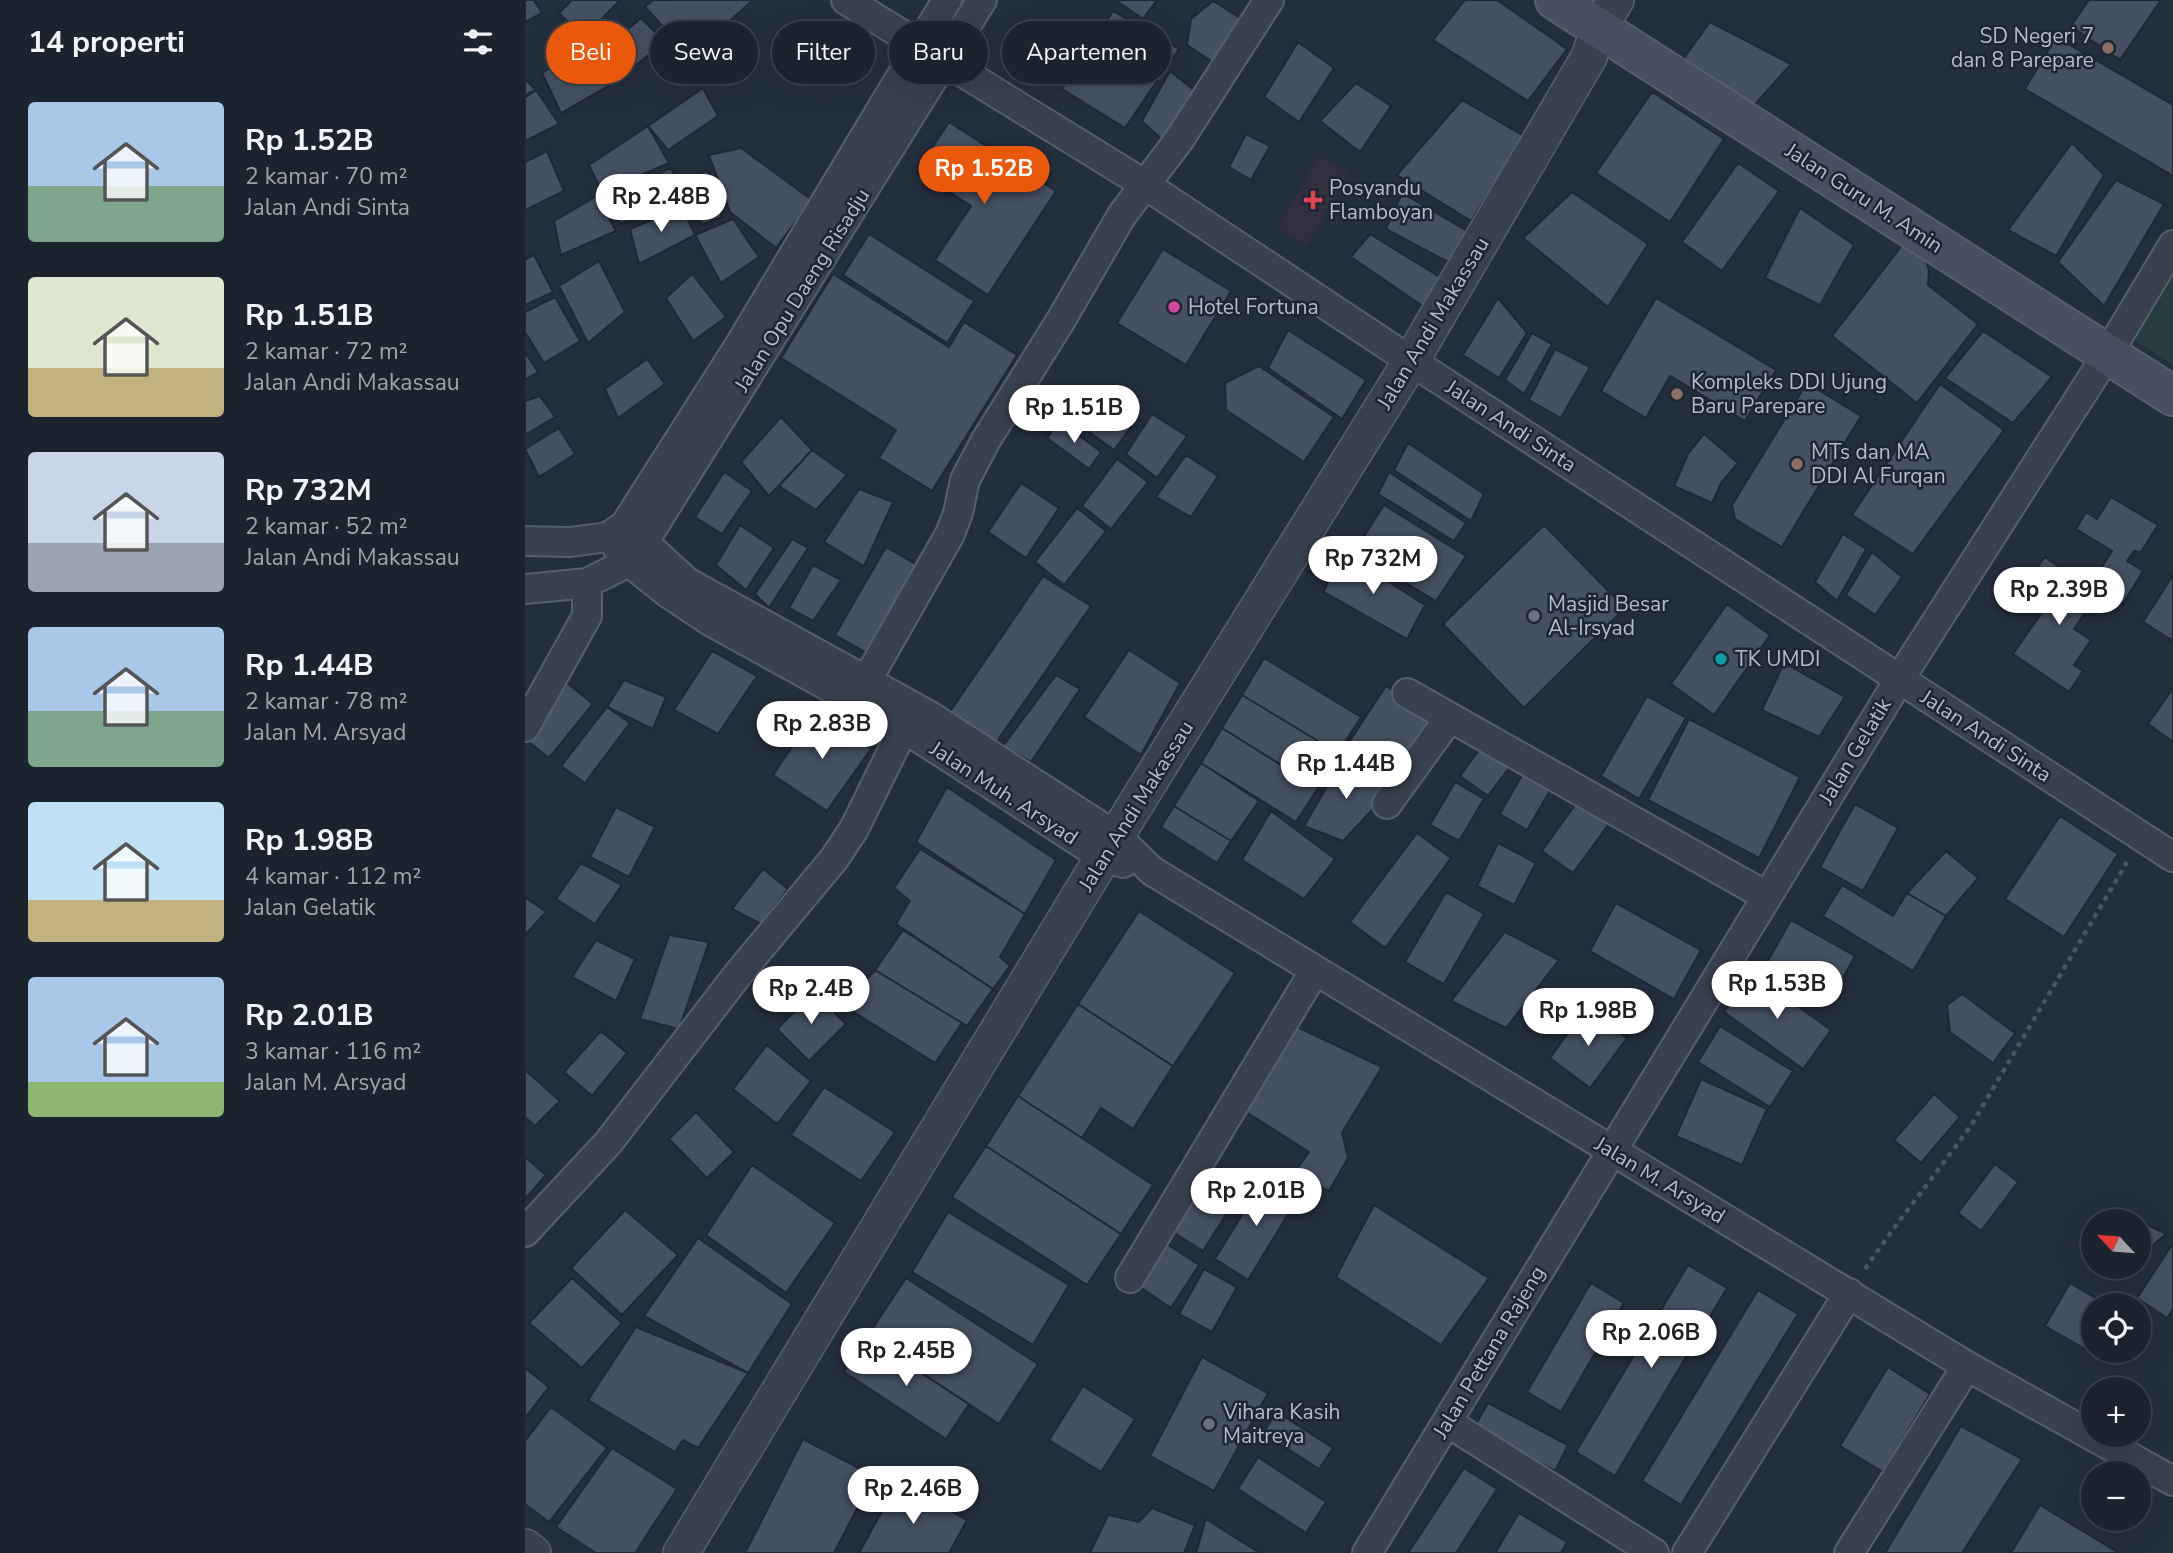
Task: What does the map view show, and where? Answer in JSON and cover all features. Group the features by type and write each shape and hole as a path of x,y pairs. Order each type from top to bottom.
{"main road":[{"name":"Jalan Guru M. Amin","path":"1555,0 2173,396"}],"street":[{"name":"Jalan Andi Sinta","path":"846,0 889,27"},
{"name":"Jalan Opu Daeng Risadju","path":"934,21 947,0"},
{"name":"Jalan Opu Daeng Risadju","path":"969,21 982,0"},
{"path":"867,680 950,534 965,480 986,440 1061,320 1122,215 1179,140 1269,0"},
{"name":"Jalan Andi Makassau","path":"681,1553 1110,847 1411,361 1604,31 1638,0"},
{"name":"Jalan Opu Daeng Risadju","path":"626,542 895,84"},
{"name":"Jalan Opu Daeng Risadju","path":"626,542 929,84"},
{"name":"Jalan Andi Sinta","path":"984,84 1145,184 1411,361 2173,857"},
{"name":"Jalan Gelatik","path":"1611,1151 1899,680 2107,355 2173,245"},
{"path":"525,541 626,542"},
{"path":"525,589 587,583 626,542"},
{"name":"Jalan Muh. Arsyad","path":"626,542 687,582 867,680 909,718"},
{"name":"Jalan Muh. Arsyad","path":"626,542 668,593 710,621 909,718 1152,871"},
{"path":"525,727 587,616 587,583"},
{"path":"1407,693 1766,896"},
{"path":"1387,804 1450,717"},
{"path":"525,1232 608,1143 739,973 834,859 854,829 909,718"},
{"name":"Jalan M. Arsyad","path":"1152,871 1967,1366 2173,1481"},
{"path":"1130,1278 1315,970"},
{"name":"Jalan Pettana Rajeng","path":"1367,1553 1611,1151"},
{"path":"1687,1553 1849,1293"},
{"path":"1849,1553 1967,1366"},
{"path":"1447,1422 1654,1553"},
{"path":"525,1547 533,1553"}],"path":[{"path":"1849,1293 1901,1217 1972,1124 2143,836"}],"shaded area":[{"name":"Posyandu Flamboyan","path":"1319,156 1348,173 1307,245 1278,228"}],"green space":[{"path":"2173,253 2173,366 2123,332"}],"building":[{"path":"525,0 534,0 542,13 525,22"},
{"path":"572,0 620,0 600,21 567,21 559,13"},
{"path":"653,0 753,0 729,21 658,21 645,7"},
{"path":"1115,0 1157,0 1143,19"},
{"path":"1465,0 1497,0 1567,49 1528,101 1433,40"},
{"path":"2089,0 2161,0 2120,60 2071,26"},
{"path":"1213,1 1245,21 1217,65 1187,45 1191,19"},
{"path":"1113,11 1130,21 1106,21"},
{"path":"641,18 650,27 650,54 636,65 636,22"},
{"path":"1710,22 1791,64 1748,112 1681,62"},
{"path":"2056,37 2173,105 2173,176 2025,89"},
{"path":"1298,42 1334,68 1299,122 1264,97"},
{"path":"1171,44 1179,49 1171,61"},
{"path":"1171,72 1199,94 1168,145 1142,121 1163,84 1171,84"},
{"path":"525,79 536,90 525,95"},
{"path":"1356,83 1391,106 1360,152 1320,121"},
{"path":"547,84 612,84 561,113"},
{"path":"1065,84 1155,84 1125,128 1062,89"},
{"path":"703,88 718,116 668,150 648,126"},
{"path":"536,90 559,124 525,141 525,98"},
{"path":"1652,92 1724,139 1670,222 1596,173"},
{"path":"1462,100 1524,136 1471,221 1397,175"},
{"path":"949,122 1056,191 988,295 935,260 971,206 917,171"},
{"path":"648,126 669,163 602,192 589,165"},
{"path":"1246,134 1270,146 1251,180 1229,167"},
{"path":"2072,143 2104,175 2056,256 2008,230"},
{"path":"741,148 812,200 776,248 730,212 709,155"},
{"path":"547,151 564,191 525,210 525,162"},
{"path":"1738,163 1779,191 1722,271 1682,242"},
{"path":"671,168 685,199 620,224 611,195"},
{"path":"707,170 722,217 701,225 688,183"},
{"path":"2116,180 2164,204 2104,306 2058,262"},
{"path":"1572,192 1648,244 1608,307 1523,238"},
{"path":"1402,193 1469,232 1448,262 1386,229"},
{"path":"597,196 616,231 561,255 554,221"},
{"path":"682,207 695,235 639,264 630,229"},
{"path":"1800,208 1854,245 1820,305 1765,278"},
{"path":"733,219 759,257 721,283 695,235"},
{"path":"869,234 974,301 947,343 843,275"},
{"path":"1370,234 1448,282 1427,309 1351,257"},
{"path":"1907,239 1921,243 1929,271 1928,285 1978,324 1917,403 1832,336"},
{"name":"Hotel Fortuna","path":"1163,249 1231,291 1186,365 1117,323"},
{"path":"534,255 553,292 525,305 525,260"},
{"path":"599,261 625,312 588,343 559,286"},
{"path":"692,274 726,317 693,341 666,298"},
{"path":"833,274 949,347 964,322 1017,355 932,491 879,458 896,430 781,358"},
{"path":"555,297 580,341 544,363 525,332 525,312"},
{"path":"1498,298 1527,333 1499,378 1463,355"},
{"path":"1656,298 1776,370 1745,421 1670,376 1646,418 1601,391"},
{"path":"1288,330 1366,380 1342,419 1268,368"},
{"path":"1983,331 2052,377 2013,423 1945,378"},
{"path":"1532,333 1552,344 1524,394 1505,380"},
{"path":"1555,349 1590,367 1561,418 1529,400"},
{"path":"525,352 538,372 525,380"},
{"path":"647,359 665,384 618,418 605,389"},
{"path":"1259,366 1334,417 1304,462 1226,410 1225,383"},
{"path":"1807,383 1861,416 1782,547 1735,519 1732,505"},
{"path":"1940,384 2004,430 1913,554 1852,515"},
{"path":"1081,390 1131,427 1114,450 1064,414"},
{"path":"540,396 555,417 525,435 525,401"},
{"path":"1152,414 1187,436 1157,478 1126,454"},
{"path":"781,417 812,450 769,496 741,462"},
{"path":"1060,421 1101,452 1089,469 1047,438"},
{"path":"559,428 575,454 539,477 525,449"},
{"path":"1704,434 1738,463 1721,483 1712,503 1674,486 1688,454"},
{"path":"1408,443 1484,494 1471,521 1394,470"},
{"path":"812,450 847,475 816,510 779,486"},
{"path":"1186,455 1218,476 1191,517 1156,497"},
{"path":"1117,459 1148,482 1111,529 1082,506"},
{"path":"724,472 752,491 722,534 695,517"},
{"path":"1389,472 1466,523 1454,541 1378,494"},
{"path":"1021,483 1059,508 1026,558 988,532"},
{"path":"859,489 893,502 864,566 824,542"},
{"path":"2111,497 2158,525 2141,552 2134,551 2127,561 2143,571 2123,604 2091,584 2112,551 2076,529 2086,512 2097,519"},
{"path":"1384,505 1466,556 1436,601 1354,552"},
{"path":"1077,508 1106,531 1064,585 1035,562"},
{"path":"740,525 774,548 746,590 716,565"},
{"name":"Masjid Besar Al-Irsyad","path":"1544,525 1625,608 1524,708 1443,624"},
{"path":"1843,534 1866,549 1837,601 1815,582"},
{"path":"792,539 808,548 769,608 755,594"},
{"path":"886,547 917,565 867,653 835,635"},
{"path":"1339,550 1425,605 1407,639 1324,592"},
{"path":"1872,552 1902,577 1875,615 1846,595"},
{"path":"2045,557 2109,602 2106,613 2091,604 2074,629 2091,640 2074,665 2083,671 2069,692 2013,654 2045,608 2025,595 2029,590 2038,596 2051,576 2038,566"},
{"path":"813,565 841,580 813,621 789,608"},
{"path":"2173,575 2173,641 2143,622"},
{"path":"1043,576 1091,606 991,750 945,719"},
{"name":"TK UMDI","path":"1727,604 1770,635 1714,715 1671,684"},
{"path":"1129,650 1180,683 1141,755 1084,717"},
{"path":"712,651 757,676 718,734 674,710"},
{"path":"1264,658 1361,717 1338,753 1242,695"},
{"path":"1784,663 1845,697 1819,737 1762,710"},
{"path":"1056,675 1080,689 1031,762 1003,746"},
{"path":"624,680 666,697 653,729 607,707"},
{"path":"567,683 593,704 549,758 525,739 525,733"},
{"path":"1386,686 1435,716 1403,775 1349,742"},
{"path":"2173,688 2173,742 2148,724"},
{"path":"1242,695 1338,753 1318,788 1222,728"},
{"path":"1647,696 1686,718 1639,799 1601,776"},
{"path":"607,707 630,723 585,783 561,766"},
{"path":"816,711 871,749 827,811 773,775"},
{"path":"1689,719 1800,777 1759,858 1648,800"},
{"path":"1222,728 1318,788 1296,822 1201,763"},
{"path":"1487,739 1515,760 1488,796 1460,776"},
{"path":"1345,756 1391,790 1343,841 1304,826"},
{"path":"1201,763 1259,801 1231,841 1174,806"},
{"path":"1527,766 1555,782 1527,830 1500,814"},
{"path":"1455,782 1484,799 1459,841 1430,825"},
{"path":"947,787 1056,860 1025,914 916,842"},
{"path":"1582,795 1614,817 1573,873 1542,851"},
{"path":"1855,804 1898,828 1863,891 1820,867"},
{"path":"1174,806 1231,841 1217,863 1161,827"},
{"path":"616,807 655,827 629,877 590,857"},
{"path":"1271,811 1335,859 1304,899 1242,860"},
{"path":"2060,816 2118,854 2064,937 2005,899"},
{"path":"1417,833 1451,858 1385,948 1350,922"},
{"path":"1498,843 1536,863 1514,905 1477,886"},
{"path":"920,849 1025,914 1000,957 1010,966 993,989 896,924 910,901 894,888"},
{"path":"1946,851 1978,878 1946,916 1907,893"},
{"path":"581,863 622,885 595,924 556,899"},
{"path":"763,869 788,889 761,924 732,909"},
{"path":"1842,885 1893,916 1907,893 1946,916 1913,971 1823,916"},
{"path":"1446,892 1484,914 1444,984 1405,962"},
{"path":"525,897 546,912 525,935"},
{"path":"1616,903 1701,950 1674,999 1590,951"},
{"path":"1139,911 1235,973 1173,1066 1078,1004"},
{"path":"1791,920 1855,956 1828,1005 1763,969"},
{"path":"903,930 993,989 967,1026 875,970"},
{"path":"1505,932 1559,960 1506,1028 1451,1001"},
{"path":"669,935 709,942 679,1029 640,1019"},
{"path":"596,940 635,959 616,1001 572,977"},
{"path":"875,970 962,1023 935,1063 844,1006"},
{"path":"1751,973 1831,1030 1803,1069 1724,1012"},
{"path":"814,992 846,1024 809,1061 777,1029"},
{"path":"1962,994 2015,1033 1993,1063 1950,1032 1947,1005"},
{"path":"1078,1004 1173,1066 1133,1129 1101,1108 1082,1138 1018,1096"},
{"path":"1586,1008 1627,1038 1590,1088 1550,1058"},
{"path":"1295,1026 1382,1067 1342,1133 1348,1158 1329,1191 1294,1173 1309,1152 1246,1112"},
{"path":"1720,1026 1793,1071 1770,1107 1698,1062"},
{"path":"601,1031 627,1053 592,1096 564,1072"},
{"path":"767,1045 811,1081 777,1124 733,1089"},
{"path":"525,1070 560,1101 535,1126 525,1117"},
{"path":"1701,1079 1767,1109 1742,1165 1676,1136"},
{"path":"824,1087 895,1132 861,1181 791,1135"},
{"path":"1934,1094 1960,1117 1921,1163 1894,1140"},
{"path":"1018,1096 1153,1185 1121,1234 986,1146"},
{"path":"696,1112 734,1152 707,1178 669,1139"},
{"path":"986,1146 1121,1234 1087,1285 952,1197"},
{"path":"525,1157 546,1175 525,1199"},
{"path":"1995,1164 2018,1182 1981,1231 1958,1213"},
{"path":"752,1165 835,1223 786,1293 706,1235"},
{"path":"1265,1177 1298,1198 1248,1280 1215,1259"},
{"path":"1205,1178 1239,1194 1203,1251 1168,1229"},
{"path":"1374,1205 1489,1278 1441,1345 1336,1277"},
{"path":"625,1210 678,1255 622,1315 571,1268"},
{"path":"948,1212 1069,1285 1033,1345 912,1272"},
{"path":"2151,1226 2166,1234 2151,1247"},
{"path":"698,1238 792,1304 748,1373 644,1316"},
{"path":"2173,1243 2173,1309 2167,1318 2151,1307 2151,1293 2140,1293"},
{"path":"1167,1244 1199,1265 1171,1308 1139,1286"},
{"path":"1688,1265 1727,1288 1615,1476 1576,1452"},
{"path":"1204,1269 1237,1287 1212,1332 1179,1314"},
{"path":"572,1278 622,1323 582,1368 529,1323"},
{"path":"906,1278 1038,1364 999,1424 867,1337"},
{"path":"1591,1283 1624,1303 1561,1412 1527,1392"},
{"path":"2070,1283 2087,1293 2081,1293 2081,1347 2045,1326"},
{"path":"1758,1290 1798,1314 1681,1505 1642,1481"},
{"path":"636,1327 748,1373 698,1448 683,1440 675,1452 588,1400"},
{"path":"867,1337 969,1404 946,1439 844,1372"},
{"name":"Vihara Kasih Maitreya","path":"1202,1357 1268,1393 1214,1491 1150,1456"},
{"path":"1888,1367 1930,1394 1883,1472 1840,1446"},
{"path":"525,1368 549,1387 525,1418"},
{"path":"1083,1386 1135,1419 1101,1472 1049,1440"},
{"path":"1488,1403 1568,1445 1555,1471 1474,1428"},
{"path":"551,1407 607,1448 549,1522 525,1504 525,1441"},
{"path":"1277,1412 1333,1448 1319,1469 1263,1433"},
{"path":"1961,1426 2022,1459 1962,1553 1885,1553"},
{"path":"803,1439 874,1476 834,1553 745,1553"},
{"path":"612,1448 677,1489 635,1553 596,1553 556,1527"},
{"path":"1258,1457 1326,1502 1306,1533 1238,1489"},
{"path":"1464,1468 1497,1489 1456,1553 1408,1553"},
{"path":"898,1482 967,1520 949,1553 859,1553"},
{"path":"2040,1505 2119,1553 2011,1553"},
{"path":"1152,1508 1195,1525 1184,1553 1090,1553 1108,1515 1139,1522"},
{"path":"1519,1513 1567,1542 1561,1553 1495,1553"},
{"path":"1206,1519 1260,1553 1196,1553"}],"place":[{"name":"SD Negeri 7 dan 8 Parepare","path":"2108,48"},
{"name":"Posyandu Flamboyan","path":"1313,200"},
{"name":"Hotel Fortuna","path":"1174,307"},
{"name":"Kompleks DDI Ujung Baru Parepare","path":"1677,394"},
{"name":"MTs dan MA DDI Al Furqan","path":"1797,464"},
{"name":"Masjid Besar Al-Irsyad","path":"1534,616"},
{"name":"TK UMDI","path":"1721,659"},
{"name":"Vihara Kasih Maitreya","path":"1209,1424"}]}
